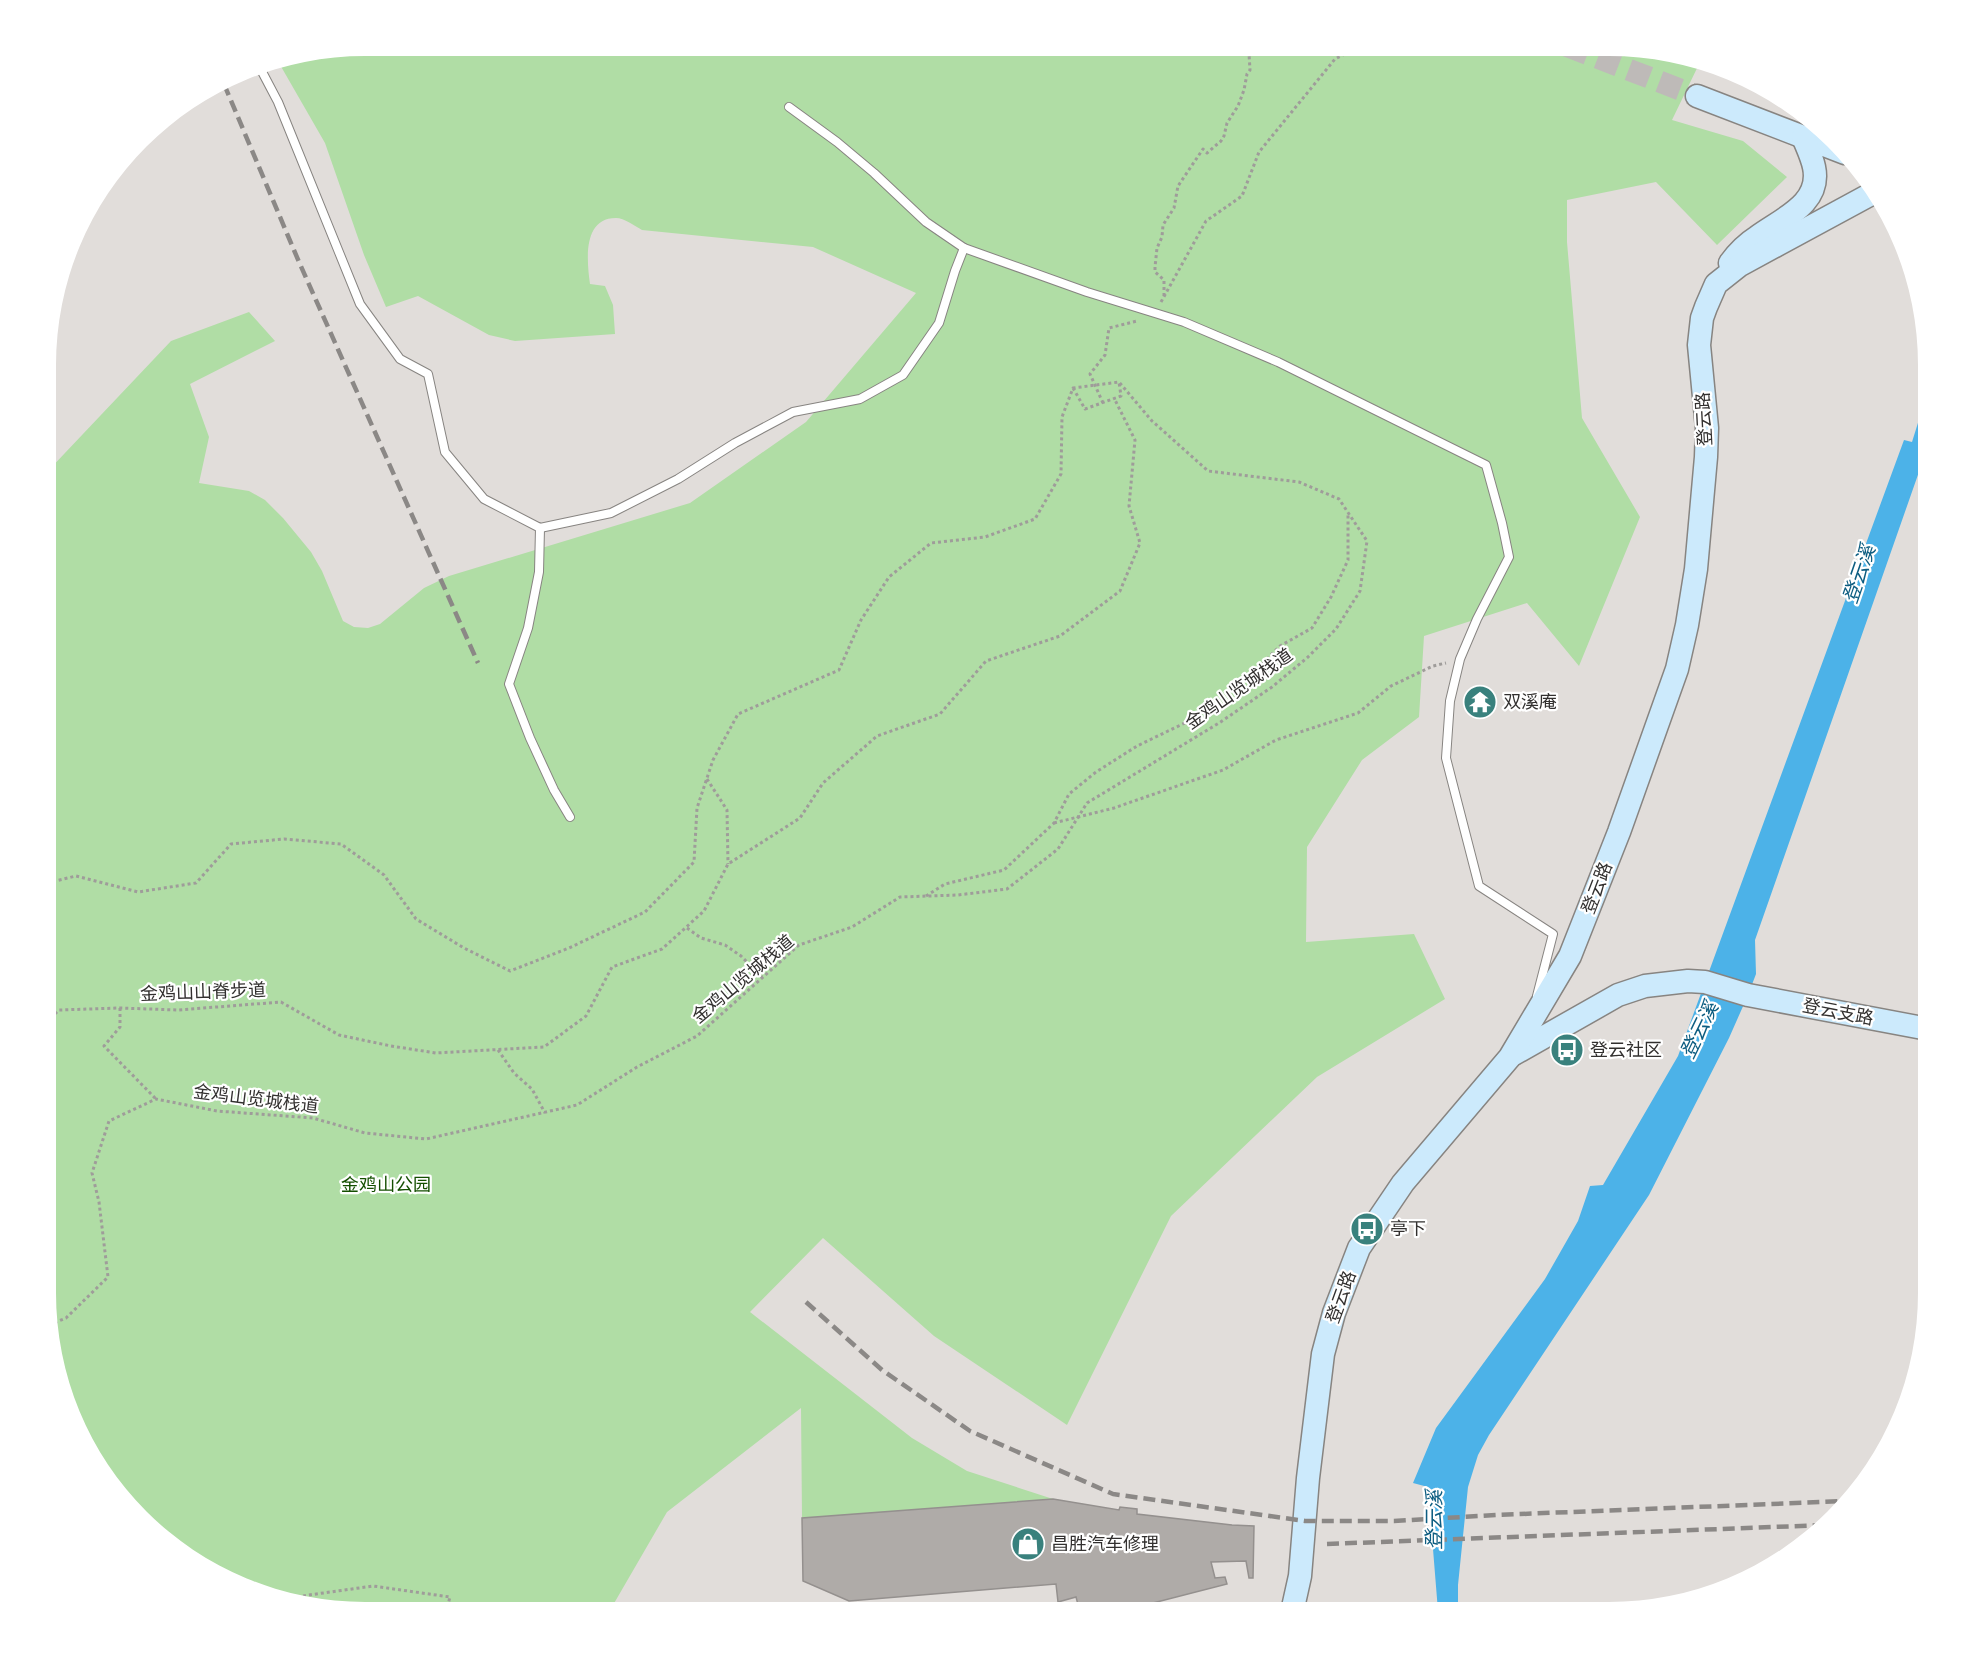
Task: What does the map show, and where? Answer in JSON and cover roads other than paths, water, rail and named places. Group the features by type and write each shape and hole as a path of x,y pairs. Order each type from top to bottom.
{"street":[{"path":"1697,96 1827,146"},
{"path":"1716,284 1748,243 1795,212 1812,193 1815,168 1803,137"},
{"path":"1732,261 1767,238 1863,190"},
{"name":"登云路","path":"1294,1602 1300,1576 1309,1462 1323,1354 1359,1248 1403,1183 1510,1057 1569,956 1622,822 1677,669 1696,569 1706,457 1707,428 1700,332 1706,307 1716,284 1740,265 1867,196"},
{"name":"登云支路","path":"1510,1057 1618,995 1659,983 1705,982 1748,995 1918,1027"}],"lane":[{"path":"263,73 278,102 360,304 400,360 428,374 445,452 484,499 540,528 611,513 678,479 735,443 793,412 860,399 903,375 939,323 964,248"},
{"path":"789,107 874,173 926,222 964,248 1087,292 1184,322 1278,362 1486,465 1509,556 1460,659 1449,701 1446,758 1479,886 1553,934 1539,985 1534,1019"},
{"path":"540,528 539,572 528,628 509,684 554,790 570,817"}],"water":[{"name":"登云溪","path":"1918,423 1918,475 1755,940 1756,974 1748,995 1729,1038 1649,1195 1478,1455 1468,1487 1458,1602 1437,1602 1428,1487 1413,1483 1436,1428 1545,1279 1578,1221 1590,1186 1603,1185 1678,1056 1904,440 1912,442"}],"tunnel":[{"path":"1593,56 1697,96"}],"railway":[{"path":"226,88 299,262 478,663"},
{"path":"806,1302 882,1370 970,1431 1113,1494 1305,1521 1394,1521 1836,1501"},
{"path":"1327,1544 1811,1526"}],"place":[{"name":"双溪庵","path":"1480,702"},
{"name":"登云社区","path":"1567,1050"},
{"name":"亭下","path":"1367,1229"},
{"name":"昌胜汽车修理","path":"1028,1544"}],"park label":[{"name":"金鸡山公园","path":"386,1185"}]}
